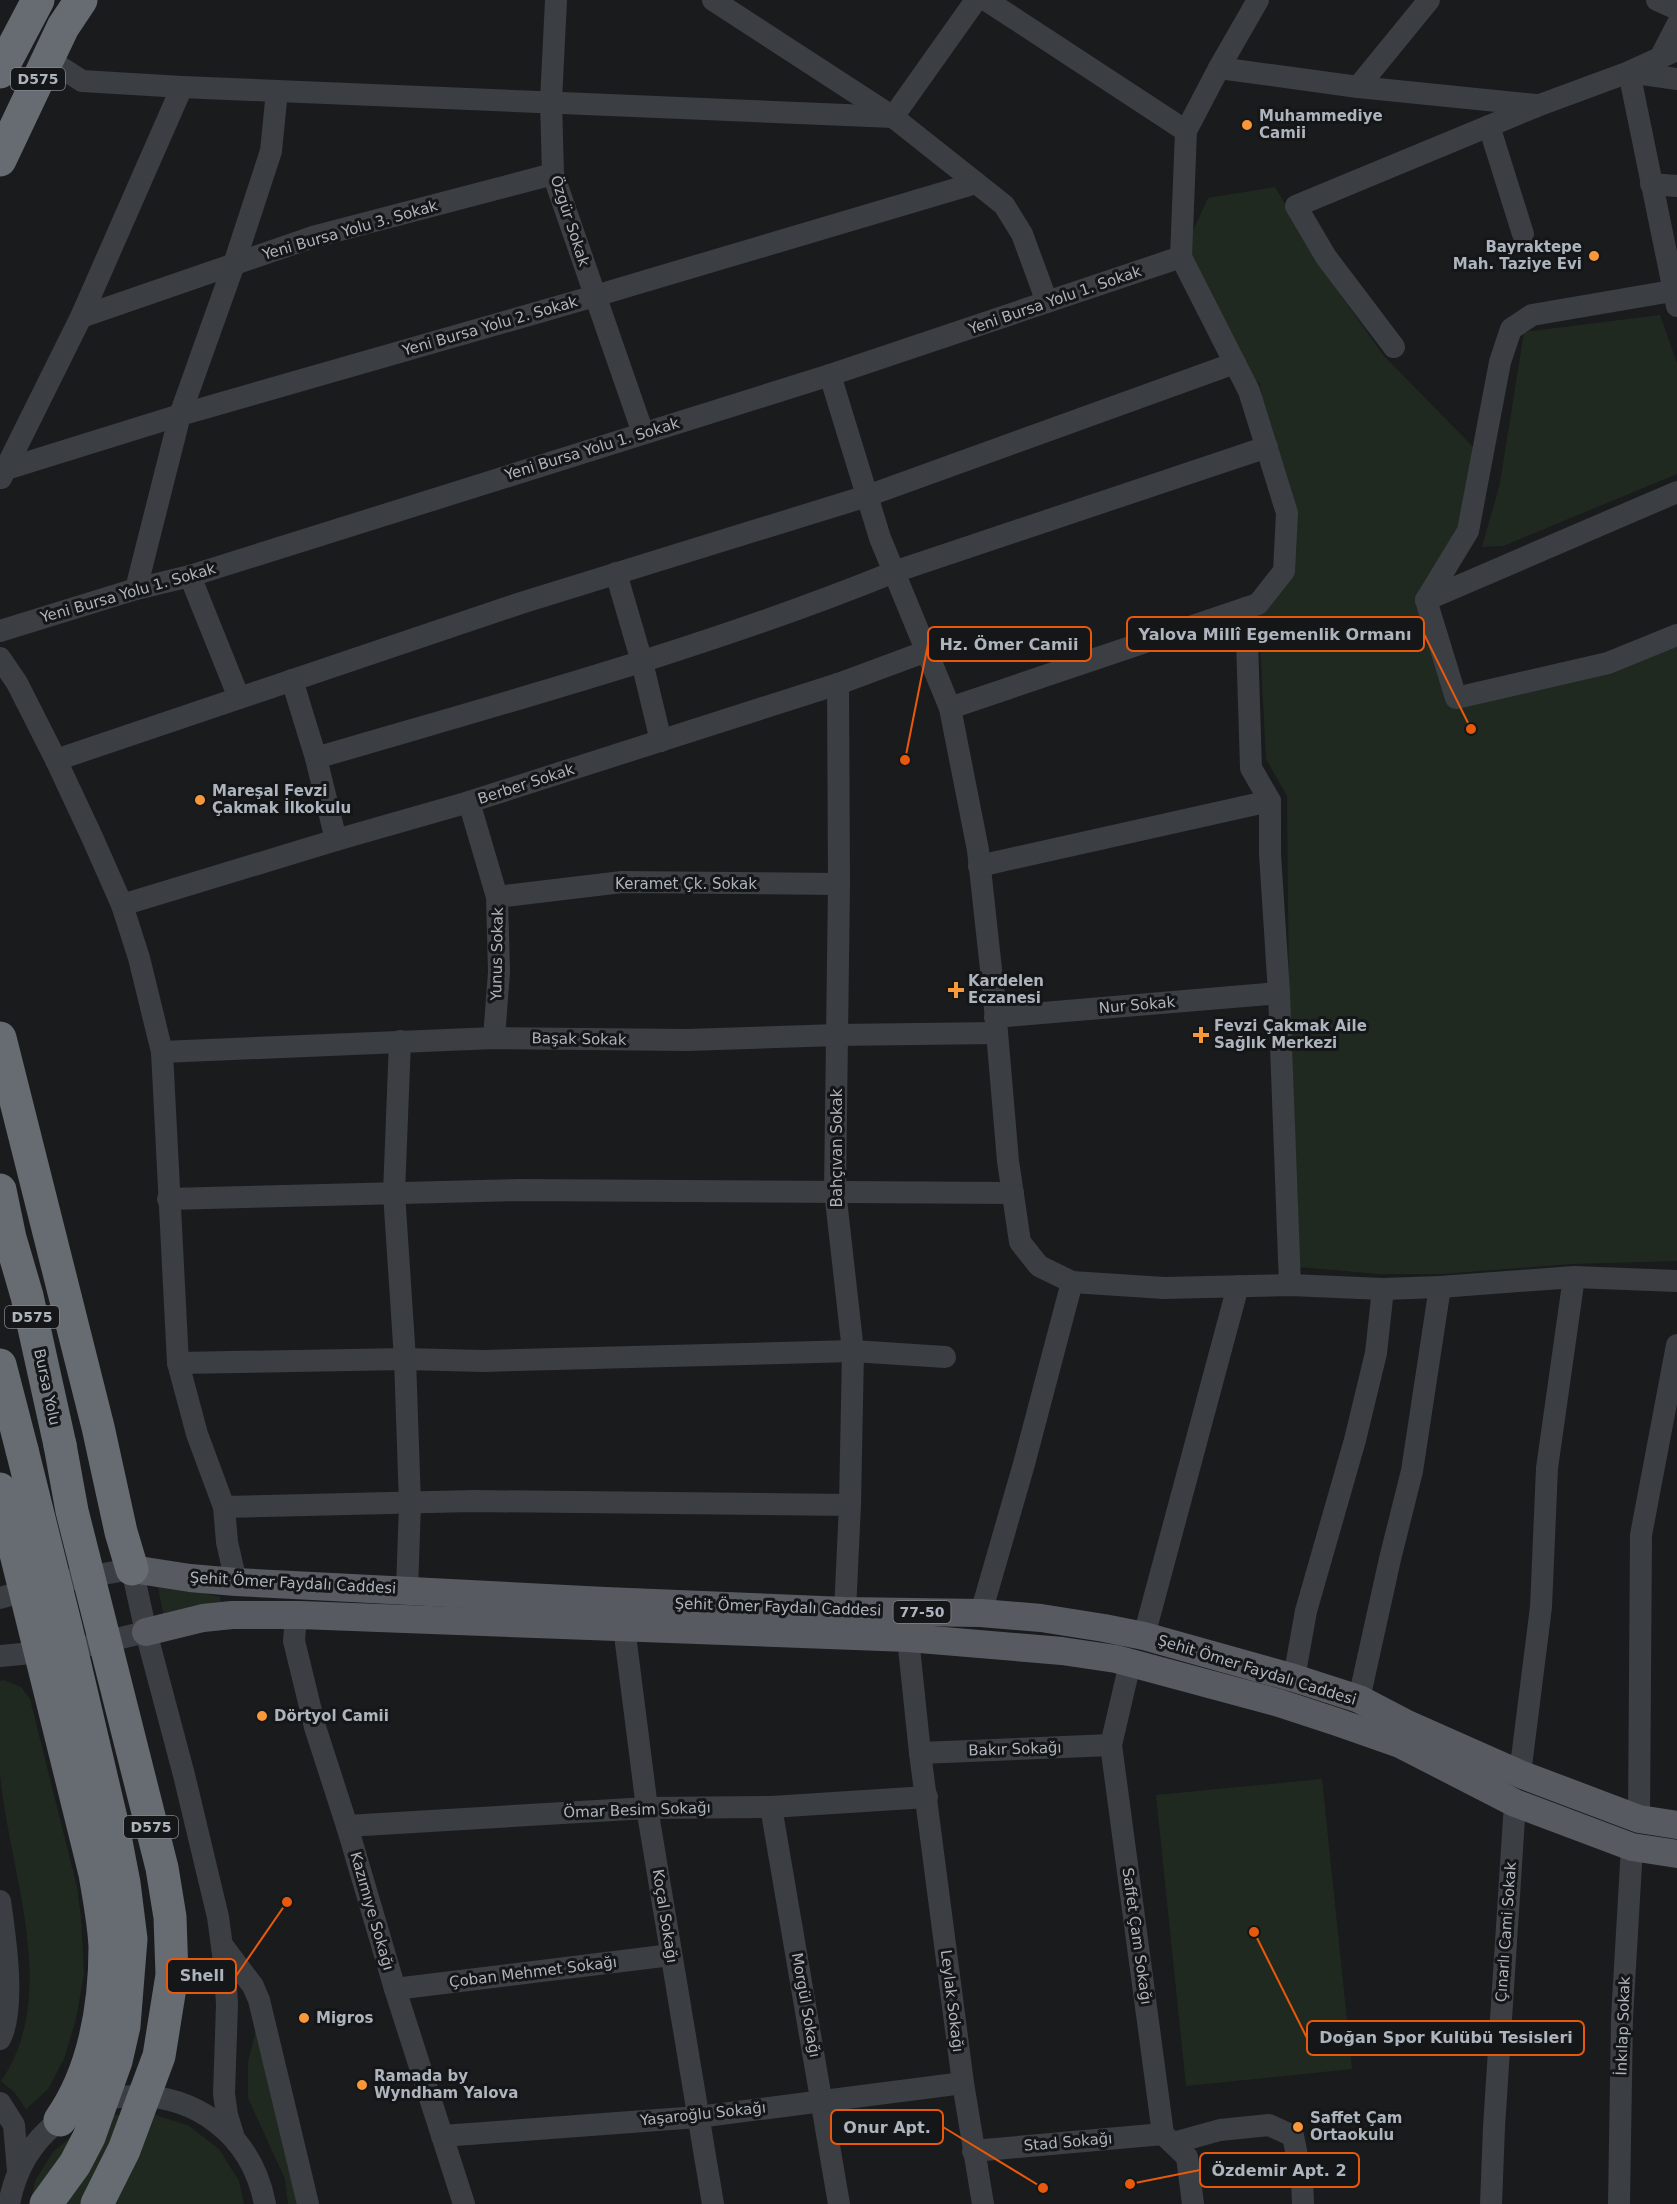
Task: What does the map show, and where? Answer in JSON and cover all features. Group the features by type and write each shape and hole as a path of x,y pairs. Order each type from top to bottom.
{"highway":[{"name":"D575","path":"0,72 38,0"},
{"name":"D575","path":"0,160 63,27 81,0"},
{"path":"0,1038 132,1569"},
{"name":"Bursa Yolu","path":"0,1190 10,1238 27,1296 72,1511 162,1868 170,1917 172,1975 159,2056 124,2150 97,2204"},
{"name":"D575","path":"0,1365 67,1631 114,1831 124,1882 131,1939 124,2026 116,2061 89,2137 75,2164 46,2204"},
{"path":"0,1489 12,1594 30,1606 95,1874 102,1913 105,1947 102,1990 95,2036 73,2102 60,2120"}],"main road":[{"name":"Şehit Ömer Faydalı Caddesi","path":"132,1569 236,1582 845,1611 981,1613 1041,1618 1104,1628 1144,1636 1294,1678 1359,1699 1405,1723 1520,1774 1640,1820 1677,1825"},
{"name":"Şehit Ömer Faydalı Caddesi","path":"146,1632 203,1618 232,1615 300,1615 908,1638 1062,1651 1138,1664 1279,1703 1400,1744 1515,1803 1632,1847 1677,1854"}],"street":[{"name":"Özgür Sokak","path":"555,0 551,101 553,174 643,433"},
{"path":"713,0 893,117 1004,205 1022,234 1047,302"},
{"path":"893,117 976,0"},
{"path":"987,0 1186,131"},
{"path":"950,708 1258,604 1284,571 1287,513 1249,391 1181,257 1186,131 1258,0"},
{"path":"1358,87 1429,0"},
{"path":"1657,0 1677,9"},
{"path":"1394,347 1326,257 1296,206 1669,54 1677,25"},
{"path":"48,59 82,81 893,117"},
{"path":"1219,68 1358,87 1537,106"},
{"path":"1629,72 1677,79"},
{"path":"1629,72 1675,295 1532,315 1511,329 1500,362 1468,531 1426,600 1456,698 1608,663 1677,635"},
{"path":"2,475 81,317 182,87"},
{"path":"135,589 180,415 271,152 278,91"},
{"path":"1489,126 1523,234"},
{"name":"Yeni Bursa Yolu 3. Sokak","path":"81,317 313,237 553,174"},
{"name":"Yeni Bursa Yolu 2. Sokak","path":"2,475 180,415 595,296 976,183"},
{"path":"1651,184 1677,186"},
{"name":"Yeni Bursa Yolu 1. Sokak","path":"0,631 135,589 190,576 830,375 1181,257"},
{"path":"56,760 521,603 867,496 1235,363"},
{"path":"830,375 880,538 950,708 979,866 1020,1242 1039,1266 1072,1282 1164,1288 1290,1285 1383,1289 1574,1277 1677,1281"},
{"path":"316,758 642,662 840,594 894,572 1267,447"},
{"path":"1426,600 1677,492"},
{"path":"616,573 642,662 661,741"},
{"path":"190,576 239,698"},
{"path":"1246,608 1251,768 1270,801 1270,854 1279,993 1290,1285"},
{"name":"Berber Sokak","path":"122,905 469,802 838,684 927,651"},
{"path":"0,658 16,683 56,760 122,905 139,958 162,1052 178,1363 197,1434 224,1507 227,1542 236,1582"},
{"path":"292,680 316,758 336,840"},
{"name":"Bahçıvan Sokak","path":"838,684 839,884 835,1191 853,1351 845,1611"},
{"path":"979,866 1270,801"},
{"name":"Yunus Sokak","path":"469,802 497,897 499,972 494,1038"},
{"name":"Keramet Çk. Sokak","path":"497,897 622,882 839,884"},
{"name":"Nur Sokak","path":"996,1025 1279,993"},
{"name":"Başak Sokak","path":"162,1052 494,1038 687,1040 837,1035 996,1025"},
{"path":"400,1041 394,1193 405,1359 410,1504 407,1590"},
{"path":"168,1199 519,1190 1013,1193"},
{"path":"1520,1774 1541,1607 1547,1468 1574,1277"},
{"path":"981,1613 1024,1464 1072,1282"},
{"path":"1144,1636 1238,1286"},
{"path":"1359,1699 1412,1471 1440,1287"},
{"path":"1294,1678 1306,1611 1355,1440 1376,1353 1383,1289"},
{"path":"1640,1820 1641,1535 1677,1345"},
{"path":"178,1363 405,1359 483,1361 853,1351 945,1357"},
{"path":"224,1507 473,1501 850,1505"},
{"path":"12,1594 66,1580 132,1569 208,1871 222,1945 227,2005 224,2094 234,2138"},
{"name":"Kazımıye Sokağı","path":"300,1615 295,1628 294,1641 315,1726 395,1989 464,2204"},
{"name":"Koçal Sokağı","path":"624,1627 647,1808 713,2204"},
{"path":"0,1656 101,1644 146,1632"},
{"name":"Leylak Sokağı","path":"908,1638 920,1753 963,2083 983,2204"},
{"name":"Saffet Çam Sokağı","path":"1138,1664 1128,1672 1111,1745 1168,2139 1186,2157 1193,2204"},
{"name":"Bakır Sokağı","path":"920,1753 1111,1745"},
{"name":"Ömar Besim Sokağı","path":"347,1826 647,1808 771,1807 927,1797"},
{"name":"Çınarlı Cami Sokak","path":"1491,2204 1515,1803"},
{"name":"Morgül Sokağı","path":"771,1807 839,2204"},
{"name":"İnkılap Sokak","path":"1619,2204 1622,2018 1632,1847"},
{"path":"0,1900 9,2009 0,2039"},
{"path":"222,1945 253,1986 258,2000 308,2204"},
{"name":"Çoban Mehmet Sokağı","path":"395,1989 671,1955"},
{"name":"Yaşaroğlu Sokağı","path":"442,2136 698,2117 963,2083"},
{"path":"9,2204 18,2171 43,2134 83,2106 109,2098 136,2095 155,2096 190,2106 213,2120 234,2138 250,2161 261,2187 265,2204"},
{"path":"0,2103 14,2125 18,2171"},
{"name":"Stad Sokağı","path":"973,2151 1168,2139 1269,2125 1293,2136 1302,2180 1303,2204"}],"shaded area":[{"path":"1275,187 1328,277 1384,356 1483,457 1468,531 1426,600 1456,698 1677,635 1677,1261 1571,1264 1442,1274 1378,1274 1299,1267 1289,1002 1287,796 1266,759 1258,604 1284,571 1260,384 1235,363 1181,257 1208,198"},
{"path":"1660,315 1677,363 1677,474 1503,546 1482,547 1500,483 1524,332"},
{"path":"157,1582 220,1597 221,1602 164,1617"},
{"path":"4,1680 21,1687 30,1699 77,1887 84,1974 76,2019 64,2059 48,2089 26,2109 15,2093 1,2081 19,2046 28,2009 30,1970 20,1890 0,1773 0,1681"},
{"path":"1322,1779 1352,2069 1186,2086 1156,1795"},
{"path":"257,2026 300,2204 288,2204 285,2179 248,2098 248,2062"},
{"path":"153,2114 189,2126 219,2149 239,2181 244,2204 30,2204 35,2181 53,2152 79,2130 115,2115"}],"place":[{"name":"Muhammediye Camii","path":"1247,125"},
{"name":"Bayraktepe Mah. Taziye Evi","path":"1594,256"},
{"name":"Yalova Millî Egemenlik Ormanı","path":"1471,729"},
{"name":"Hz. Ömer Camii","path":"905,760"},
{"name":"Mareşal Fevzi Çakmak İlkokulu","path":"200,800"},
{"name":"Kardelen Eczanesi","path":"956,990"},
{"name":"Fevzi Çakmak Aile Sağlık Merkezi","path":"1201,1035"},
{"name":"Dörtyol Camii","path":"262,1716"},
{"name":"Shell","path":"287,1902"},
{"name":"Doğan Spor Kulübü Tesisleri","path":"1254,1932"},
{"name":"Migros","path":"304,2018"},
{"name":"Ramada by Wyndham Yalova","path":"362,2085"},
{"name":"Saffet Çam Ortaokulu","path":"1298,2127"},
{"name":"Özdemir Apt. 2","path":"1130,2184"},
{"name":"Onur Apt.","path":"1043,2188"}]}
